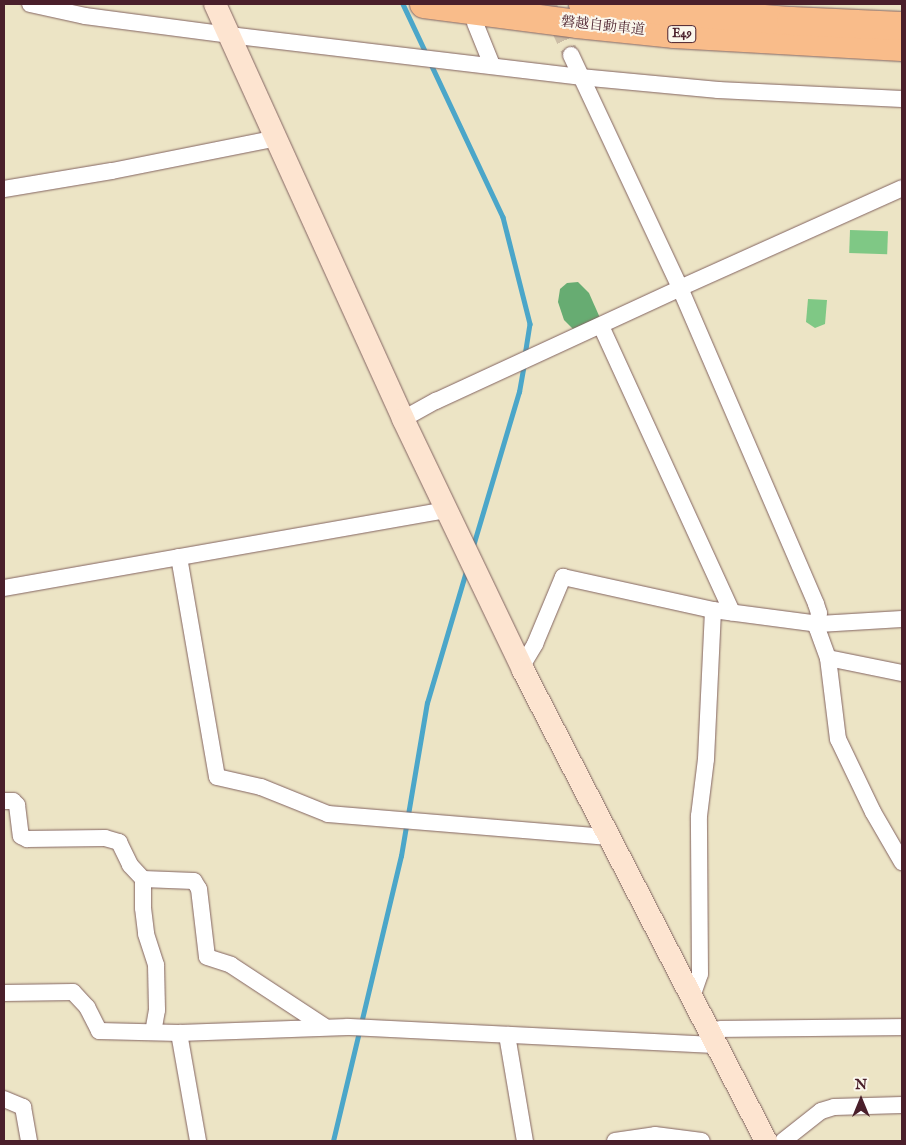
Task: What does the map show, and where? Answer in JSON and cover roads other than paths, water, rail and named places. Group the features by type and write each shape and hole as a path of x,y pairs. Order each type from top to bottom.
{"highway":[{"name":"磐越自動車道","path":"424,4 469,16 674,34 902,47"},
{"name":"磐越自動車道","path":"583,4 791,21 902,26"}],"street":[{"path":"30,4 85,16 580,77 718,90 902,99"},
{"path":"215,4 403,419 477,574 522,666 766,1141"},
{"path":"469,16 492,65"},
{"path":"571,55 680,288 816,604 819,624 817,628 828,658 838,739 873,812 902,862"},
{"path":"4,189 112,171 277,138"},
{"path":"403,419 436,401 680,288 902,188"},
{"path":"601,326 732,612"},
{"path":"4,588 446,510"},
{"path":"179,557 216,776 261,787 328,814 609,836"},
{"path":"522,666 535,644 563,577 713,610 819,624 902,619"},
{"path":"692,997 700,974 699,816 706,758 713,610"},
{"path":"828,658 902,673"},
{"path":"4,801 13,801 17,805 21,836 27,839 99,838 119,842 130,865 143,879 143,908 146,934 156,965 157,975 157,1010 154,1032"},
{"path":"143,879 194,882 199,890 207,957 231,965 324,1026"},
{"path":"4,993 73,992 87,1007 99,1031 179,1033 324,1026 507,1035 713,1038 902,1027"},
{"path":"179,1033 198,1141"},
{"path":"507,1035 525,1141"},
{"path":"4,1099 23,1107 30,1141"},
{"path":"783,1141 821,1111 834,1107 902,1105"},
{"path":"615,1141 655,1135 702,1141"}],"waterway":[{"path":"403,4 427,55"},
{"path":"431,64 503,217 530,324 525,356"},
{"path":"473,546 519,392 524,364"},
{"path":"333,1141 401,856 427,703 466,571"}],"tunnel":[{"path":"548,4 571,55"}]}
